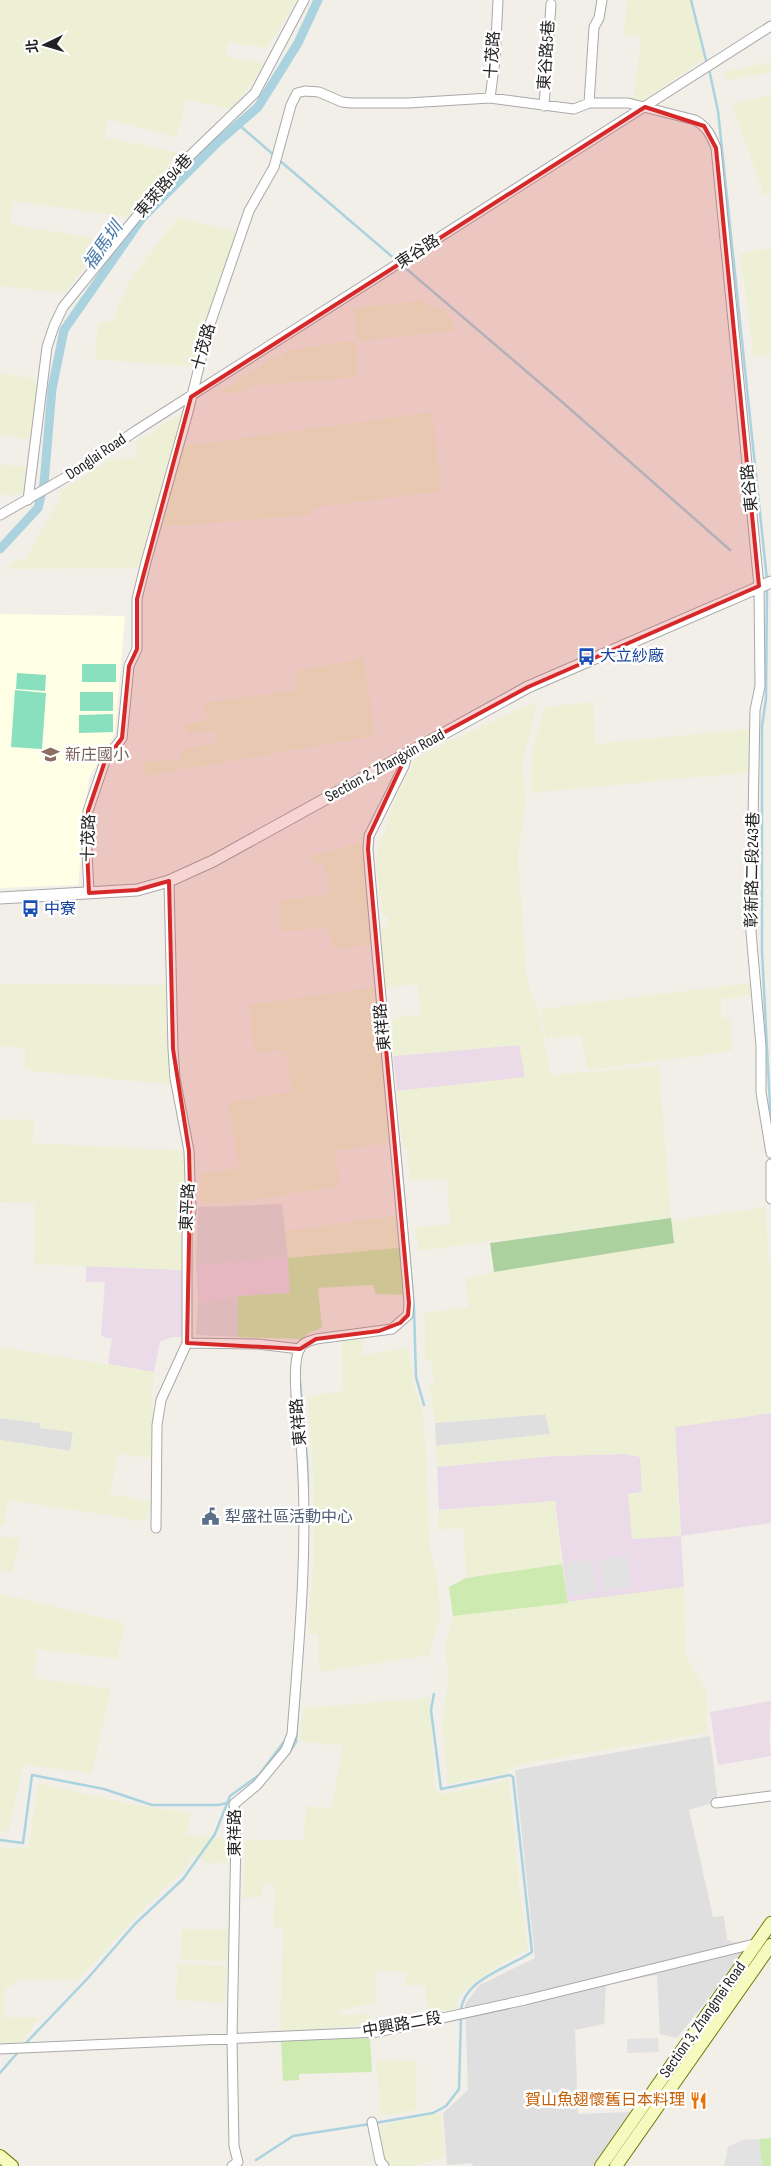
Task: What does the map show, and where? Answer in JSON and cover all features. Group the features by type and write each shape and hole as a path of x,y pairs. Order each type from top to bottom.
{"main road":[{"name":"Section 3, Zhangmei Road","path":"616,2166 766,1943 771,1923"},
{"name":"Section 3, Zhangmei Road","path":"601,2166 766,1943"},
{"path":"0,2156 12,2166"}],"street":[{"name":"東萊路94巷","path":"28,500 47,347 63,307 172,173 255,94 304,0"},
{"name":"十茂路","path":"89,893 88,812 105,761 122,738 129,666 137,649 137,599 208,330 249,211 274,167 291,105 297,93 306,91 319,92 342,102 352,103 408,103 490,98 495,60 498,0"},
{"name":"東谷路5巷","path":"544,106 551,4"},
{"path":"589,103 594,27 602,4"},
{"name":"東谷路","path":"191,397 771,26"},
{"name":"東谷路","path":"490,98 574,110 589,103 628,103 695,120 704,126 711,135 716,148 767,584"},
{"name":"Donglai Road","path":"0,514 75,472 137,430 191,397"},
{"name":"Section 2, Zhangxin Road","path":"0,898 137,890 169,881 213,861 408,752 528,688 767,584"},
{"name":"彰新路二段243巷","path":"767,584 760,686 755,710 751,932 761,1046 761,1092 771,1153"},
{"name":"東祥路","path":"235,2164 232,2039 236,1834 234,1804 257,1785 286,1750 292,1734 304,1553 302,1460 296,1381 300,1349 306,1343 316,1340 392,1328 408,1315 410,1303 379,987 368,849 369,836 404,766 408,752"},
{"name":"東平路","path":"156,1528 157,1427 161,1400 187,1343 186,1235 191,1210 189,1151 176,1078 173,1049 169,881"},
{"path":"771,1164 771,1199"},
{"path":"187,1343 257,1344 300,1349"},
{"path":"716,1803 771,1796"},
{"name":"中興路二段","path":"0,2049 378,2032 525,2000 766,1943"},
{"path":"372,2122 380,2161 384,2166"}],"highlighted area":[{"path":"645,107 704,126 716,148 759,586 528,687 408,752 369,836 368,849 409,1303 408,1315 400,1323 379,1331 316,1339 300,1349 187,1343 189,1151 173,1049 169,881 137,890 89,893 88,811 105,761 122,738 129,666 137,649 137,599 191,397"}],"shaded area":[{"path":"0,0 297,0 267,48 227,42 227,57 264,63 234,110 186,99 176,137 107,119 105,137 179,153 127,217 14,201 9,224 105,240 65,293 0,286"},
{"path":"627,0 690,0 705,59 642,101 633,100 642,36 624,35"},
{"path":"771,62 771,72 727,80 724,72"},
{"path":"771,95 771,193 764,195 732,104"},
{"path":"178,218 242,233 198,367 95,359 98,323 112,321 133,275"},
{"path":"771,248 771,354 754,358 740,253"},
{"path":"425,300 431,309 440,308 452,319 454,331 358,341 356,338 354,308"},
{"path":"347,341 356,343 358,377 250,386 245,391 225,394 223,390 275,357 284,358 286,351"},
{"path":"0,373 33,378 37,386 32,440 0,435"},
{"path":"183,412 184,414 138,568 9,569 10,562 25,559 62,495 59,492 113,457 116,461 125,457 136,458 136,442"},
{"path":"432,412 442,491 309,508 310,515 162,527 184,446"},
{"path":"0,464 28,467 29,476 24,476 22,482 27,483 23,493 13,496 0,494"},
{"name":"新庄國小","path":"0,614 125,616 115,733 89,778 78,885 0,888"},
{"path":"364,658 375,736 145,776 144,762 180,759 184,749 219,742 215,730 188,734 186,724 207,720 204,703 296,690 296,671"},
{"path":"593,702 595,744 751,729 752,772 531,793 532,751 544,707"},
{"path":"531,703 537,705 522,764 526,800 518,856 527,981 539,1013 551,1075 659,1066 671,1218 419,1251 416,1227 450,1224 447,1180 410,1180 407,1149 403,1148 397,1091 525,1077 519,1045 393,1056 393,1018 421,1015 417,984 385,988 379,928 388,926 387,916 383,916 381,896 379,895 376,857 394,802 415,758"},
{"path":"367,841 374,944 333,949 328,927 282,932 279,901 330,894 324,863 316,864 310,856"},
{"path":"750,983 752,995 721,999 721,1018 731,1019 732,1051 588,1070 581,1035 546,1039 540,1009"},
{"path":"0,984 169,985 175,1085 25,1070 25,1048 0,1046"},
{"path":"376,987 394,1142 335,1151 340,1186 240,1202 205,1204 200,1198 200,1174 239,1168 228,1103 292,1091 285,1050 254,1052 249,1005"},
{"path":"520,1045 525,1078 397,1091 393,1056"},
{"path":"0,1119 34,1120 33,1143 188,1151 190,1206 185,1270 34,1264 35,1203 0,1202"},
{"path":"282,1204 288,1258 196,1265 198,1207"},
{"path":"766,1207 768,1262 771,1263 771,1413 675,1427 681,1536 632,1539 628,1494 642,1492 640,1457 626,1454 552,1456 437,1467 436,1446 550,1434 545,1414 435,1423 429,1384 434,1383 432,1361 425,1360 425,1313 469,1307 465,1279 494,1272 674,1243 671,1221"},
{"path":"406,1214 408,1247 288,1258 285,1231"},
{"path":"288,1258 291,1293 238,1296 203,1302 198,1300 196,1265"},
{"path":"86,1266 185,1270 187,1337 172,1337 160,1342 154,1372 108,1364 112,1339 101,1336 105,1282 86,1282"},
{"path":"238,1296 238,1337 196,1335 198,1300 203,1302"},
{"path":"361,1338 363,1355 408,1348 415,1389 424,1417 430,1551 437,1576 441,1618 430,1646 431,1655 319,1672 318,1634 309,1634 308,1631 314,1559 313,1468 308,1396 343,1391 342,1339"},
{"path":"0,1347 154,1372 152,1394 155,1459 118,1453 110,1494 152,1502 152,1507 144,1521 8,1500 4,1526 0,1525 0,1440 70,1451 73,1432 40,1428 40,1423 0,1418"},
{"path":"771,1413 771,1523 681,1536 675,1427"},
{"path":"546,1414 550,1434 436,1446 435,1423"},
{"path":"0,1418 40,1423 41,1428 73,1432 70,1451 0,1440"},
{"path":"626,1454 641,1457 642,1492 628,1494 681,1536 684,1587 568,1603 555,1501 439,1510 437,1467 552,1456"},
{"path":"555,1501 562,1564 466,1578 464,1528 438,1530 439,1510"},
{"path":"0,1536 20,1539 12,1572 0,1570"},
{"path":"627,1556 631,1587 603,1591 600,1559"},
{"path":"593,1560 596,1592 568,1595 565,1563"},
{"path":"684,1587 686,1657 707,1692 707,1733 520,1764 504,1774 448,1784 442,1726 448,1679 445,1645 453,1616"},
{"path":"0,1594 125,1623 117,1659 37,1649 34,1678 111,1689 92,1773 23,1765 9,1831 0,1831"},
{"path":"430,1698 435,1790 444,1794 509,1780 519,1887 528,1949 489,1972 461,1994 455,2008 427,2014 425,1985 405,1986 406,1972 376,1970 375,2003 340,2010 339,2015 368,2014 371,2018 369,2025 280,2032 283,1928 273,1927 275,1885 264,1883 261,1897 243,1898 245,1840 304,1840 306,1806 331,1808 343,1746 299,1741 304,1708"},
{"path":"771,1701 769,1737 771,1756 718,1765 710,1712"},
{"path":"710,1736 718,1801 689,1810 713,1917 724,1916 727,1940 746,1945 743,1954 677,2038 660,2034 657,1975 606,1984 604,2024 575,2030 578,2114 630,2112 593,2166 473,2166 472,2163 447,2165 443,2113 468,2090 465,2004 480,1985 535,1958 515,1770"},
{"path":"38,1783 129,1804 191,1813 187,1835 229,1839 228,1862 210,1864 193,1856 187,1866 145,1907 78,1980 15,1980 14,1985 5,1989 4,2017 39,2018 21,2042 0,2043 0,1849 29,1847"},
{"path":"182,1929 229,1930 228,1961 181,1959"},
{"path":"178,1964 227,1966 225,2003 176,2000"},
{"path":"658,2038 659,2052 627,2053 627,2039"},
{"path":"376,2060 416,2061 417,2110 381,2116"},
{"path":"441,2113 445,2157 414,2166 389,2166 383,2160 377,2126"},
{"path":"759,2139 762,2166 724,2166 728,2147 742,2140"}],"green space":[{"path":"82,664 116,664 116,682 82,682"},
{"path":"17,673 46,675 45,691 16,689"},
{"path":"15,690 46,693 42,749 11,747"},
{"path":"80,692 113,692 113,711 80,711"},
{"path":"113,714 113,732 79,733 79,715"},
{"path":"671,1218 674,1243 494,1272 490,1243"},
{"path":"408,1247 410,1295 376,1294 373,1285 318,1288 322,1328 308,1333 303,1339 238,1337 238,1296 290,1293 288,1258"},
{"path":"562,1564 568,1603 453,1616 449,1587 466,1578"},
{"path":"370,2038 372,2072 299,2074 299,2080 283,2081 281,2041"},
{"path":"771,2138 771,2166 762,2166 759,2139"}],"waterway":[{"name":"福馬圳","path":"0,549 38,508 44,483 52,389 64,330 142,218 219,141 258,107 298,43 318,0"},
{"path":"691,0 707,64"},
{"path":"709,69 718,111 767,580"},
{"path":"238,124 275,156"},
{"path":"279,160 561,401 730,550"},
{"path":"767,588 766,699 762,726 762,951 771,1125"},
{"path":"399,1141 414,1308 416,1377 424,1405"},
{"path":"300,1381 308,1486"},
{"path":"289,1753 296,1742 300,1683"},
{"path":"434,1694 431,1710 441,1789 510,1775 513,1777 532,1952 479,1982 470,1990 464,2000 461,2011"},
{"path":"24,2045 88,1978 135,1924 183,1879 215,1834 230,1796 259,1775 286,1739"},
{"path":"0,1840 23,1843 32,1775 104,1789 152,1805 218,1805 227,1803"},
{"path":"240,1835 240,1847"},
{"path":"375,2123 433,2113 446,2106 459,2089 461,2017"},
{"path":"0,2073 19,2051"},
{"path":"256,2160 293,2136 370,2124"}],"place":[{"name":"大立紗廠","path":"586,656"},
{"name":"新庄國小","path":"51,755"},
{"name":"中寮","path":"30,909"},
{"name":"犁盛社區活動中心","path":"211,1517"},
{"name":"賀山魚翅懷舊日本料理","path":"699,2100"}]}
